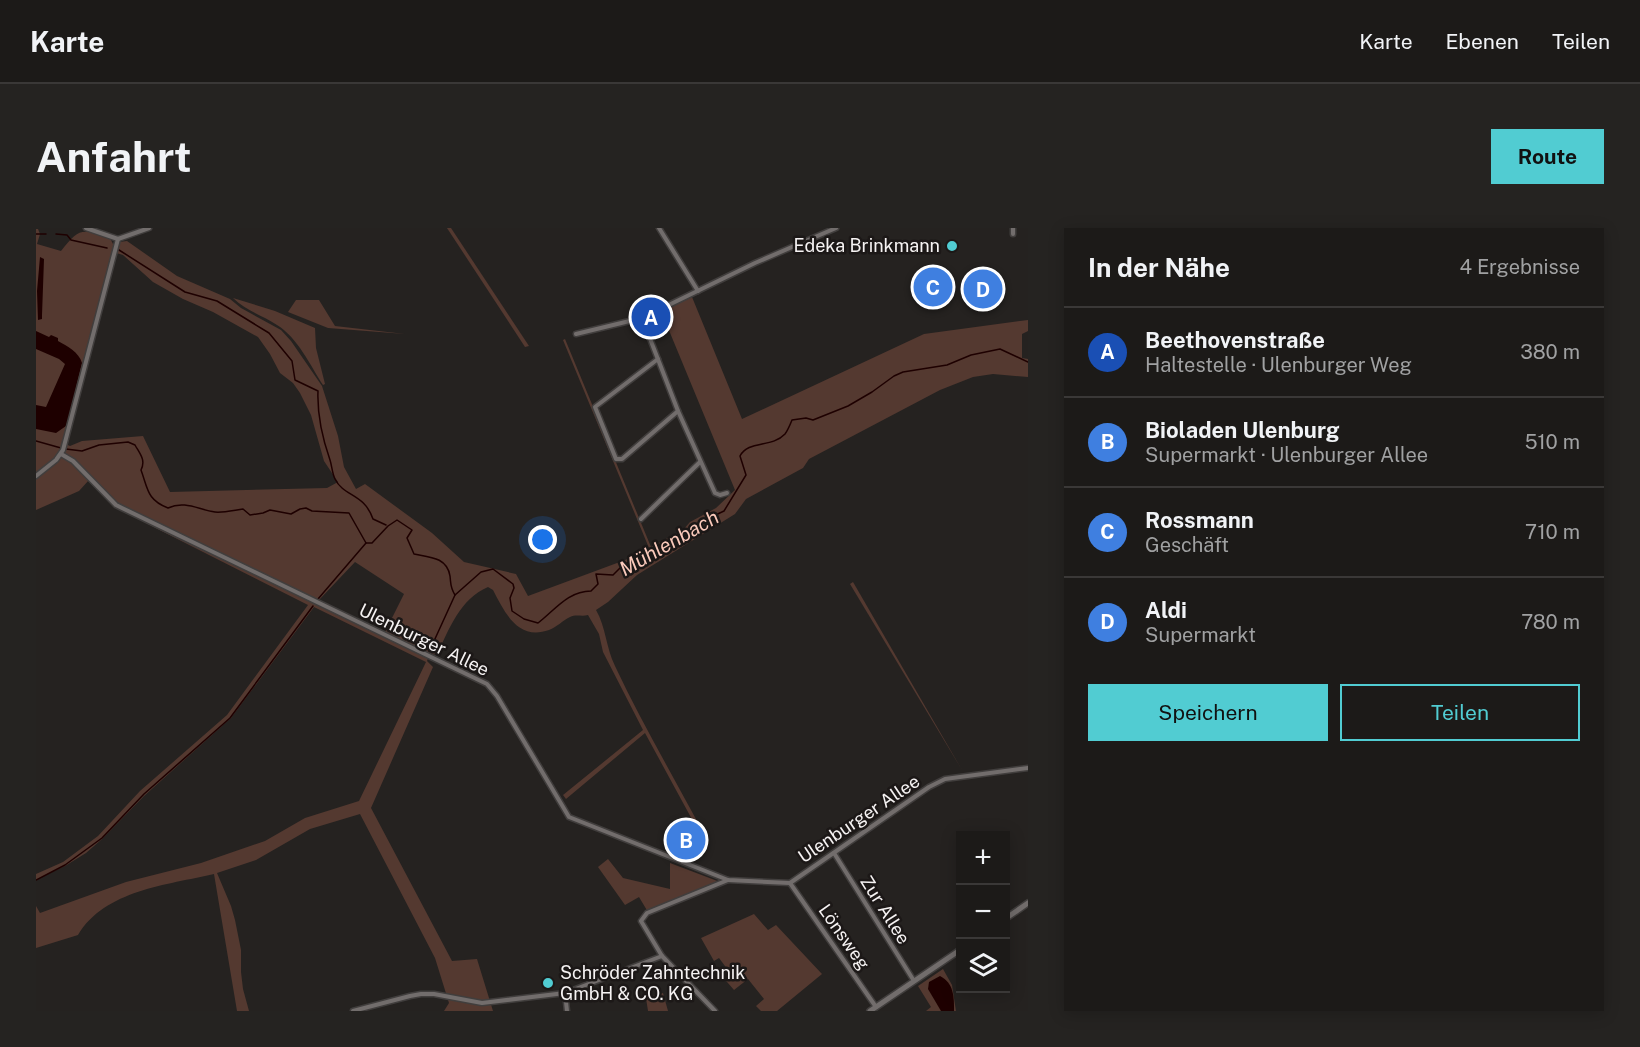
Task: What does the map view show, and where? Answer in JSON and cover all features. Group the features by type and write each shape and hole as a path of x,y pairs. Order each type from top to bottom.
{"main road":[{"path":"1010,916 1028,903"},
{"path":"870,1011 956,953"}],"street":[{"path":"86,228 118,239 149,228"},
{"path":"659,228 698,291"},
{"path":"576,334 642,318 836,228"},
{"path":"1013,228 1013,234"},
{"path":"36,476 62,452 65,444 118,239"},
{"path":"642,318 678,411 715,493 720,495 727,493"},
{"path":"658,359 596,407 616,459 619,461 678,411"},
{"name":"Ulenburger Allee","path":"62,452 116,505 487,684 497,696 569,817 728,880 790,883 929,787 945,779 1028,768"},
{"path":"641,519 700,462"},
{"name":"Zur Allee","path":"834,853 914,982"},
{"path":"707,1011 713,1009 662,956 642,925 643,918 656,910 728,880"},
{"name":"Lönsweg","path":"790,883 876,1007"},
{"path":"353,1011 421,994 434,994 482,1003 565,993 662,956"},
{"path":"565,993 567,1011"}],"shaded area":[{"path":"447,228 451,228 529,346 525,347"},
{"path":"36,229 40,234 37,244 61,251 72,238 81,232 110,238 114,246 119,242 127,241 177,276 230,299 241,308 281,330 322,386 338,436 344,467 356,489 365,484 432,533 464,562 516,574 528,596 644,553 649,548 563,340 565,339 651,547 683,530 690,522 716,508 735,490 661,311 692,297 742,419 924,334 1028,320 1028,331 1022,334 1022,358 1028,359 1028,377 993,374 973,377 940,390 809,459 803,468 746,499 735,514 637,575 596,610 615,666 697,821 694,823 645,733 566,799 563,795 643,730 603,652 599,634 588,615 570,617 549,630 529,632 514,623 502,608 493,590 488,587 470,599 456,616 437,655 430,653 427,661 433,667 371,808 452,961 477,959 493,1011 444,1011 449,1003 435,958 360,814 310,829 256,860 217,873 235,920 241,950 243,989 249,1011 237,1011 214,874 157,886 121,899 104,908 78,935 36,948 36,906 40,913 126,882 201,863 265,841 305,818 359,801 426,662 314,607 231,718 144,796 86,853 36,880 36,874 63,862 98,836 140,791 227,715 308,605 114,507 89,480 79,491 36,510","holes":["113,252 123,255 153,282 258,337 280,373 293,383 300,393 311,415 324,461 338,482 327,488 170,492 143,436 82,441 70,446 63,443","355,562 404,594 385,632 319,600"]},
{"path":"40,257 44,259 42,319 38,320 37,291"},
{"path":"233,298 275,311 315,328 316,348 325,384 323,385 303,352 284,330"},
{"path":"296,300 319,300 335,326 405,334 328,328 288,312"},
{"path":"36,331 58,338 58,341 69,347 82,363 66,426 56,433 36,429 36,405 46,407 65,364 36,349"},
{"path":"853,582 962,770 850,584"},
{"path":"608,859 623,878 670,889 670,863 720,882 648,912 639,897 625,905 598,867"},
{"path":"754,914 768,930 776,925 822,974 777,1011 761,1011 756,1006 764,999 748,979 734,990 721,975 728,970 719,958 714,961 701,938"},
{"path":"943,969 952,985 956,1011 926,1011 931,1007 918,986"},
{"path":"940,976 951,986 954,1011 941,1011 928,989 929,982"},
{"path":"663,993 668,1011 648,1011 646,998"}],"waterway":[{"path":"36,234 46,234"},
{"path":"56,234 67,235 71,240 107,248"},
{"path":"119,250 185,292 217,301 269,333 292,361 295,380 318,391 321,426 335,479 343,489 365,504 373,519 386,525"},
{"name":"Mühlenbach","path":"66,449 82,451 99,445 128,442 135,445 142,457 141,470 149,493 161,505 168,508 186,505 218,512 243,509 250,515 270,510 291,514 306,508 312,511 349,513 366,543 372,543 397,520 412,530 407,538 414,554 431,557 445,565 455,595 481,572 493,569 513,584 514,588 510,598 512,611 524,619 538,623 575,594 591,591 598,584 596,574 613,575 622,566 652,550 673,545 705,520 724,511 746,475 740,456 749,448 780,438 792,420 806,418 813,420 848,406 903,372 947,365 971,355 1000,349 1028,362"},
{"name":"Mühlenbach","path":"36,441 61,448"},
{"path":"318,599 366,543"},
{"path":"429,652 455,595"},
{"path":"36,880 65,865 102,838 144,794 230,718 313,606"}],"place":[{"name":"Edeka Brinkmann","path":"952,246"},
{"name":"Rossmann","path":"933,287"},
{"name":"Aldi","path":"983,289"},
{"name":"Beethovenstraße","path":"651,317"},
{"name":"Bioladen Ulenburg","path":"686,840"},
{"name":"Schröder Zahntechnik GmbH & CO. KG","path":"548,983"}]}
